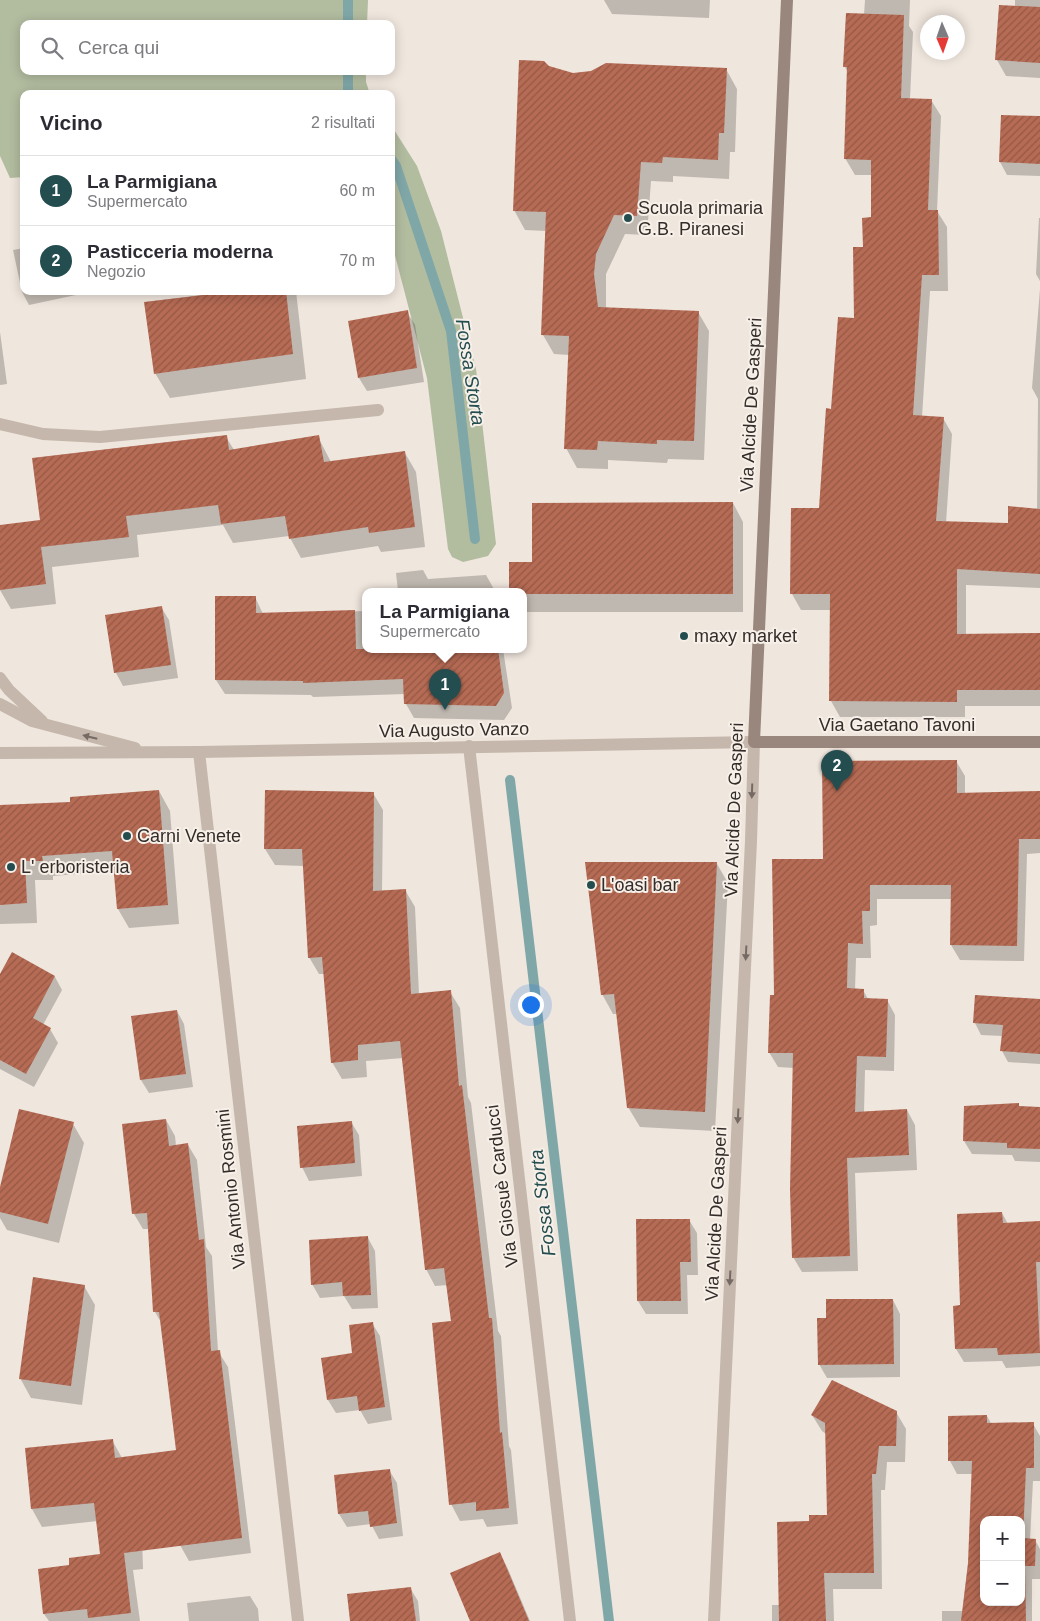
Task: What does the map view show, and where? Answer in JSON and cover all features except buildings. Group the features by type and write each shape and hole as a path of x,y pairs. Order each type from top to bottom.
{"street":[{"name":"Via Alcide De Gasperi","path":"714,1621 752,841 754,742 787,0"},
{"path":"0,424 43,434 100,437 378,410"},
{"path":"0,678 8,690 46,725"},
{"name":"Via Augusto Vanzo","path":"0,704 46,725 154,753"},
{"name":"Via Gaetano Tavoni","path":"754,742 1040,742"},
{"name":"Via Augusto Vanzo","path":"0,753 154,753 754,742"},
{"name":"Via Giosuè Carducci","path":"469,746 570,1621"},
{"name":"Via Antonio Rosmini","path":"199,752 298,1621"}],"green space":[{"path":"0,0 368,0 367,20 20,20 20,75 366,75 369,90 20,90 20,177 10,178 0,156"},
{"path":"395,131 417,166 441,231 476,369 496,544 488,556 463,562 452,557 448,549 427,378 395,255"}],"waterway":[{"name":"Fossa Storta","path":"348,0 348,20"},
{"name":"Fossa Storta","path":"348,75 348,90"},
{"name":"Fossa Storta","path":"395,165 451,331 475,539"},
{"name":"Fossa Storta","path":"510,780 609,1621"}],"place":[{"name":"Scuola primaria G.B. Piranesi","path":"628,218"},
{"name":"maxy market","path":"684,636"},
{"name":"La Parmigiana","path":"445,710"},
{"name":"Pasticceria moderna","path":"837,791"},
{"name":"Carni Venete","path":"127,836"},
{"name":"L' erboristeria","path":"11,867"},
{"name":"L'oasi bar","path":"591,885"}]}
